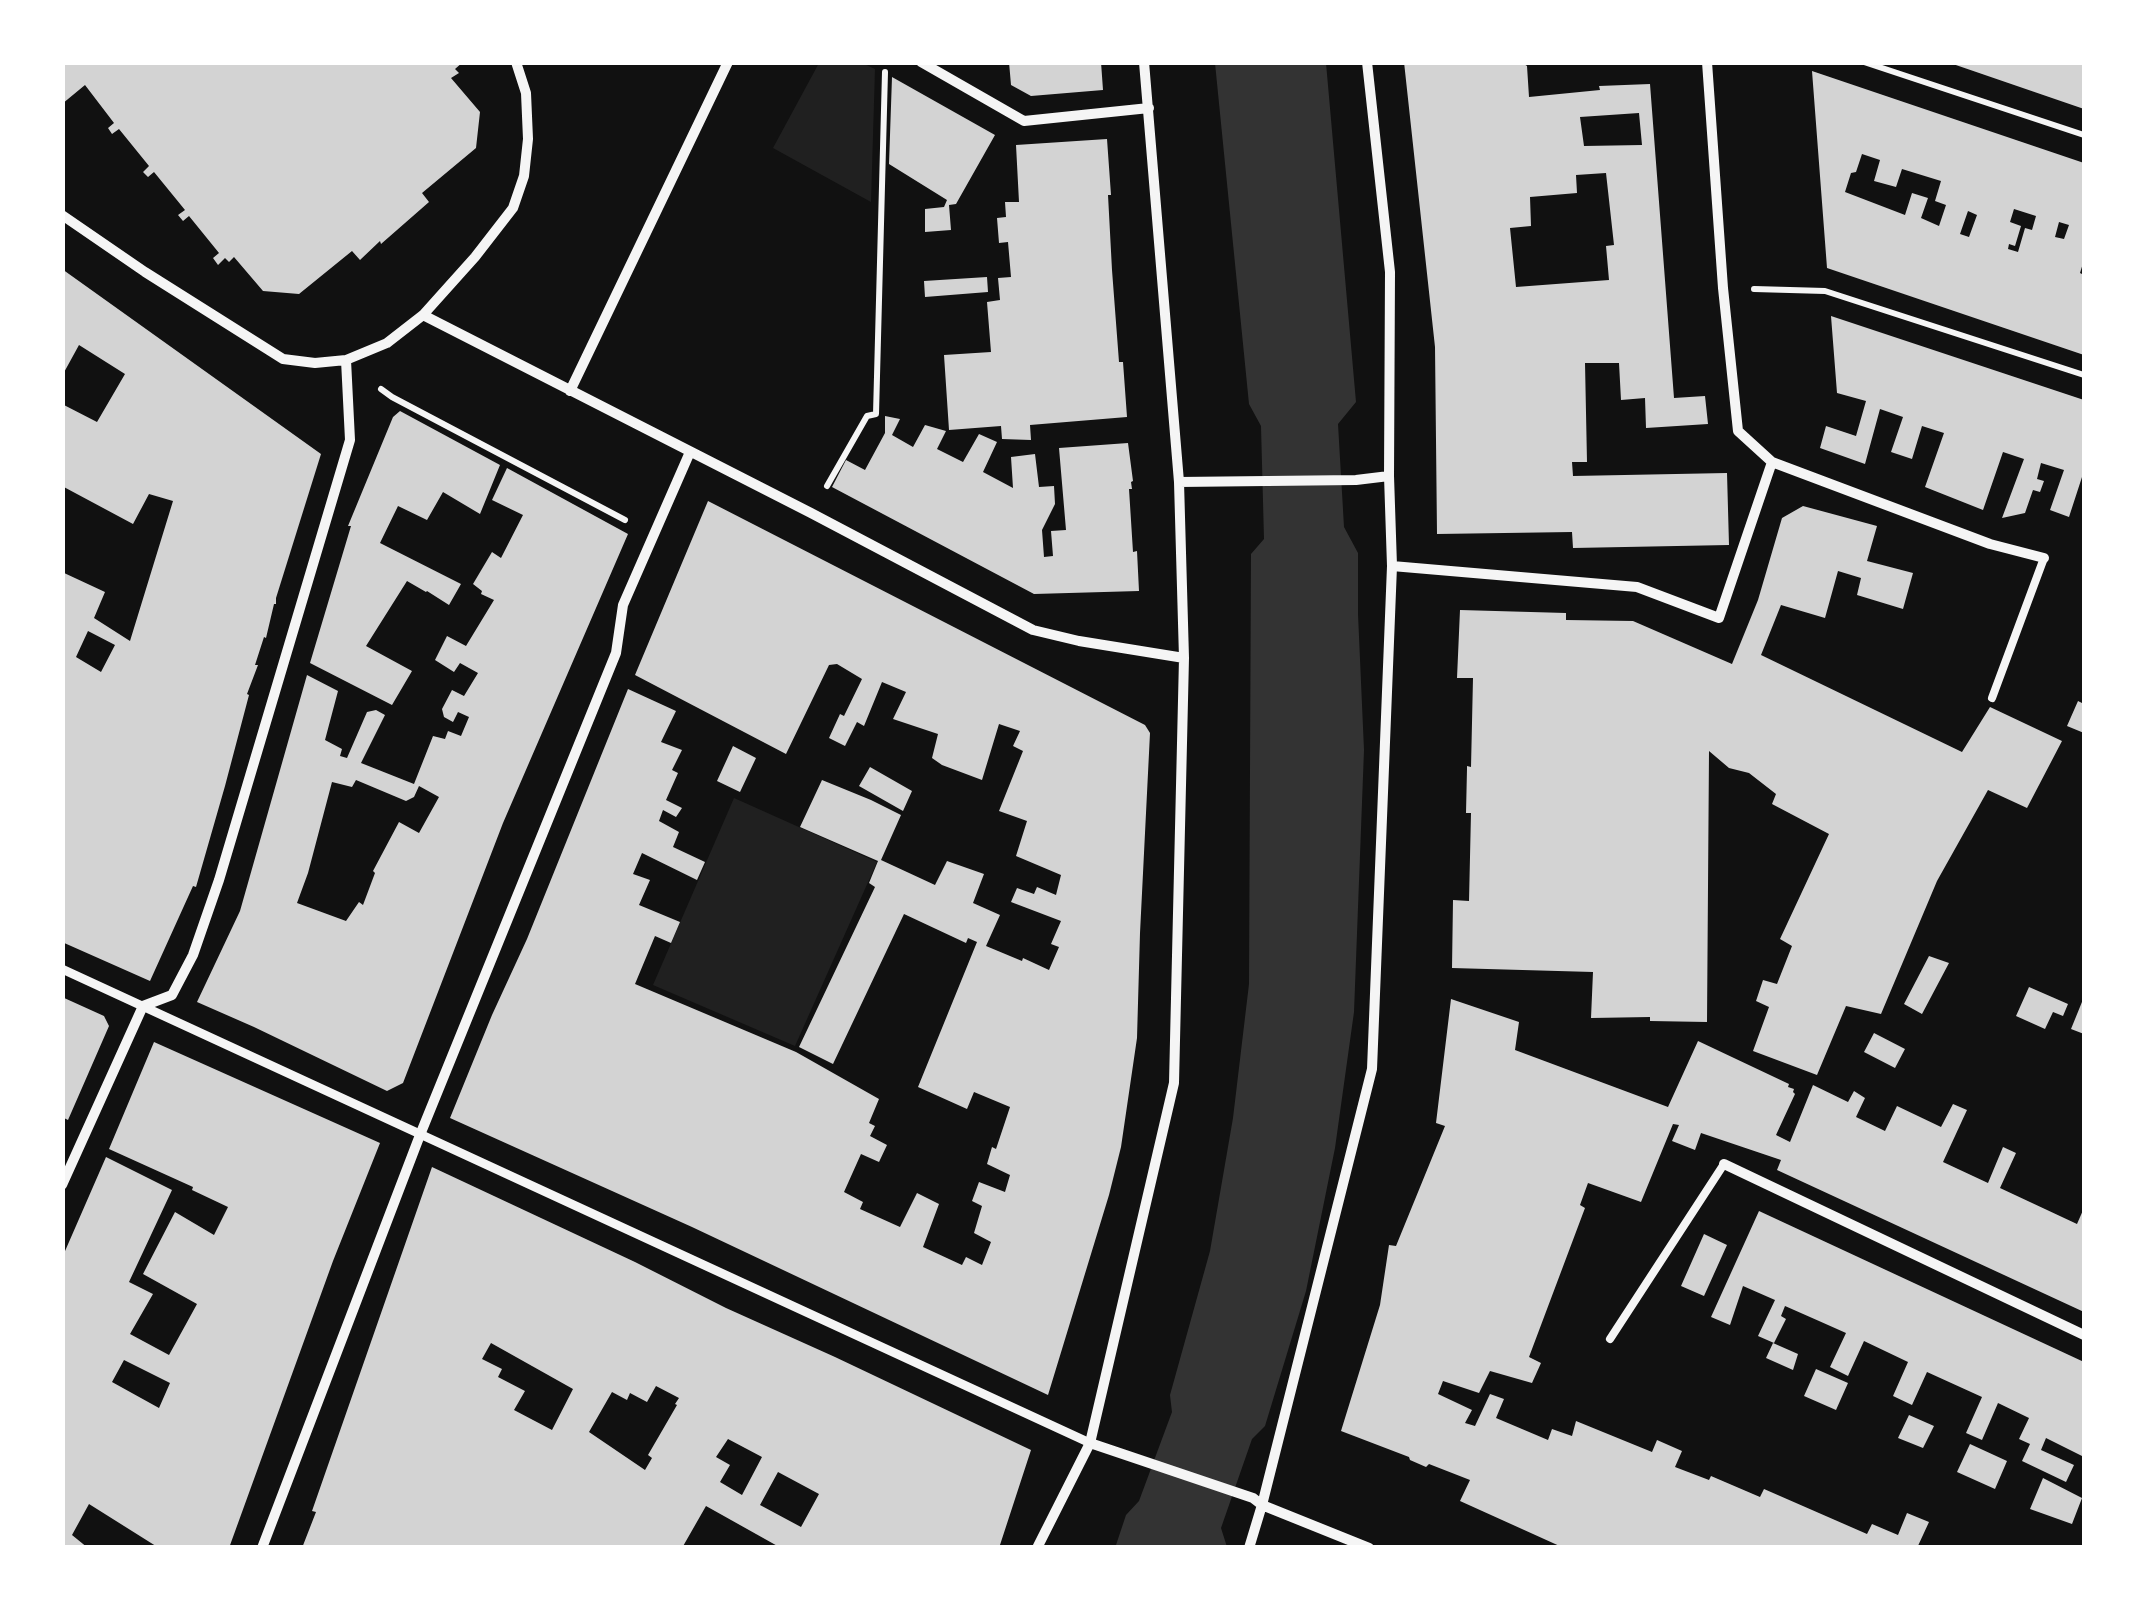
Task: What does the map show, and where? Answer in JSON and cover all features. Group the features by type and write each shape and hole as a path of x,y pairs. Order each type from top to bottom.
{"street":[{"path":"62,216 283,358 315,363 346,360 387,343 422,315 475,257 512,208 524,176 528,139 526,93 516,62"},
{"path":"570,390 728,62"},
{"path":"921,62 1024,121 1148,108"},
{"path":"1037,1548 1090,1442 1174,1083 1184,658 1179,482 1144,62"},
{"path":"1249,1548 1372,1069 1392,566 1388,476 1390,272 1367,62"},
{"path":"1708,62 1723,288 1738,431 1772,462 1990,544 2044,558"},
{"path":"422,315 1033,630 1184,658"},
{"path":"62,1185 143,1006 172,995 193,955 219,880 350,440 346,360"},
{"path":"262,1548 420,1134 616,652 623,605 690,452"},
{"path":"1392,566 1636,587 1719,618 1772,462"},
{"path":"1179,482 1356,480 1388,476"},
{"path":"62,969 1090,1442 1258,1501 1368,1548"},
{"path":"1724,1164 2084,1335"}],"lane":[{"path":"1992,698 2044,558"},
{"path":"1610,1339 1724,1164"}],"path":[{"path":"811,513 866,416 876,414 886,62"},
{"path":"1864,62 2084,134"},
{"path":"1723,288 1825,291 2084,375"},
{"path":"346,360 392,397 653,534"}],"shaded area":[{"path":"819,63 862,63 875,69 871,202 773,148"},
{"path":"1215,63 1326,63 1356,402 1338,424 1344,527 1358,553 1364,750 1354,1012 1335,1148 1306,1291 1265,1426 1252,1439 1221,1528 1227,1547 1115,1548 1126,1515 1139,1501 1172,1412 1170,1395 1210,1251 1233,1118 1249,984 1251,554 1264,539 1261,426 1249,404"},
{"path":"734,798 877,862 795,1046 653,985"}],"building":[{"path":"62,62 463,62 455,69 459,73 451,78 480,112 476,148 422,193 429,202 360,260 352,251 299,294 263,291 234,257 229,262 225,258 218,265 213,258 219,253 189,216 183,221 178,215 185,210 154,172 148,177 143,172 149,166 119,129 112,134 108,128 114,123 85,85 62,104"},
{"path":"1009,62 1101,62 1103,90 1031,96 1011,85"},
{"path":"1404,62 1521,62 1527,66 1529,97 1600,90 1599,86 1650,84 1674,398 1705,396 1708,424 1646,428 1645,398 1621,400 1619,363 1585,363 1587,462 1572,462 1573,476 1727,473 1729,545 1573,548 1572,532 1437,534 1435,347","holes":["1639,113 1642,145 1584,146 1580,117","1606,173 1614,245 1606,246 1609,280 1516,287 1510,228 1531,226 1530,197 1577,193 1576,175"]},
{"path":"2084,62 2084,109 1950,63"},
{"path":"1812,71 2084,163 2084,260 2080,273 2084,275 2084,355 1827,268","holes":["1862,154 1880,160 1874,181 1896,187 1902,169 1941,181 1935,201 1946,205 1939,226 1921,218 1928,198 1912,193 1905,215 1845,192 1851,173 1856,172","2014,209 2036,216 2032,230 2025,228 2018,252 2008,249 2009,244 2015,246 2021,226 2010,222","1968,211 1977,215 1969,237 1960,234","2059,222 2069,225 2064,239 2055,237"]},
{"path":"892,77 995,135 956,204 949,205 951,230 925,232 925,209 944,207 947,200 889,164"},
{"path":"1107,139 1112,270 1127,417 1030,425 1031,440 1002,439 1001,426 949,430 944,355 991,352 987,302 1000,300 998,278 1011,277 1008,242 999,243 997,218 1006,217 1005,202 1019,202 1016,145"},
{"path":"62,269 321,454 255,665 196,887 193,886 150,981 62,942 62,572 105,592 94,618 130,641 173,501 149,494 133,524 62,486 62,404 97,422 125,374 79,345 62,376","holes":["88,631 115,645 101,672 76,657"]},
{"path":"987,277 988,292 925,297 924,281"},
{"path":"1831,316 2084,400 2084,478 2069,517 2050,510 2064,470 2041,463 2037,479 2044,481 2040,492 2033,490 2025,513 2002,518 2024,459 2003,452 1983,510 1925,487 1944,433 1922,426 1912,459 1891,452 1903,417 1880,409 1865,464 1820,448 1826,426 1856,436 1866,401 1837,393"},
{"path":"400,411 500,465 480,514 443,492 427,520 398,506 380,543 461,584 449,605 407,581 366,646 412,671 392,705 310,663 348,526 393,417"},
{"path":"885,416 900,419 892,435 913,447 925,425 946,431 937,449 963,462 979,434 997,442 983,472 1013,488 1011,457 1035,454 1039,487 1054,486 1055,504 1042,530 1044,557 1053,556 1051,531 1066,530 1059,448 1128,443 1133,481 1129,489 1133,552 1137,551 1139,591 1034,594 832,487 846,460 865,470 885,433"},
{"path":"507,468 628,534 503,823 403,1083 387,1091 197,1002 240,911 307,675 338,691 325,740 342,749 340,756 347,758 367,712 376,710 385,715 361,763 414,784 433,736 445,739 448,731 461,736 469,717 458,712 453,722 444,717 442,709 452,690 464,696 478,673 460,663 454,672 435,660 447,636 466,646 494,600 481,594 473,584 492,552 501,558 523,515 492,500","holes":["356,780 406,801 414,797 419,786 439,797 419,833 399,822 373,871 363,905 359,902 346,921 297,903 332,782 352,787"]},
{"path":"708,501 1145,725 1150,733 1137,1038 1121,1147 1048,1395 450,1118 628,689 676,711 661,742 682,750 672,770 678,773 666,800 682,808 676,817 663,810 659,821 679,832 673,847 705,862 697,880 642,853 633,874 650,880 639,905 680,922 671,943 655,936 635,984 796,1052 879,1099 869,1123 875,1126 870,1136 887,1145 879,1162 861,1154 844,1192 863,1202 860,1209 900,1227 917,1193 939,1204 923,1247 962,1265 966,1257 982,1265 991,1242 974,1233 982,1206 972,1201 979,1182 1005,1192 1010,1175 987,1164 1010,1107 974,1092 967,1109 918,1087 977,942 968,938 966,943 904,914 833,1064 799,1047 875,887 869,883 878,861 800,827 822,780 901,815 881,860 935,885 947,861 984,874 973,903 1000,915 986,946 1049,970 1059,947 1051,944 1061,921 1011,902 1017,888 1034,894 1037,887 1056,895 1061,875 1016,856 1027,821 999,811 1023,751 1013,746 1020,731 999,724 982,780 932,758 938,734 893,719 906,692 882,682 864,726 857,722 845,746 829,738 862,679 837,664 829,665 786,754 635,675"},
{"path":"1803,506 1877,526 1867,561 1913,573 1903,609 1857,595 1861,578 1838,571 1825,618 1781,605 1761,655 1962,752 1990,707 2062,741 2027,808 1988,790 1937,881 1881,1014 1846,1006 1817,1075 1753,1051 1769,1007 1756,1001 1763,980 1777,984 1792,946 1780,939 1829,834 1772,804 1776,794 1749,773 1729,768 1709,751 1707,1022 1650,1021 1650,1017 1591,1018 1593,972 1452,968 1453,900 1469,901 1471,813 1466,813 1473,678 1457,678 1460,610 1566,613 1566,620 1633,621 1732,664 1758,600 1782,518"},
{"path":"2078,701 2084,704 2084,733 2067,726"},
{"path":"733,746 756,758 740,792 717,781"},
{"path":"870,767 912,791 903,811 859,786"},
{"path":"1929,956 1949,963 1922,1014 1904,1004"},
{"path":"2029,987 2068,1004 2063,1016 2053,1012 2045,1029 2016,1016"},
{"path":"62,997 104,1016 109,1026 68,1120 62,1117"},
{"path":"2084,997 2084,1034 2071,1029"},
{"path":"1451,999 1519,1022 1515,1050 1668,1107 1698,1041 1794,1089 1776,1135 1790,1142 1813,1085 1848,1102 1854,1091 1865,1098 1856,1117 1885,1131 1897,1106 1941,1127 1953,1104 1967,1110 1943,1162 1988,1183 2003,1147 2016,1153 2000,1188 2077,1224 2084,1208 2084,1312 1777,1170 1781,1160 1701,1133 1695,1150 1672,1141 1679,1125 1673,1124 1641,1202 1588,1183 1580,1205 1585,1208 1529,1357 1541,1363 1532,1383 1490,1371 1479,1393 1443,1381 1438,1394 1472,1410 1465,1423 1475,1426 1490,1394 1504,1399 1496,1418 1548,1440 1552,1429 1572,1436 1576,1421 1652,1452 1657,1440 1682,1451 1675,1467 1709,1480 1711,1476 1760,1497 1764,1489 1867,1534 1872,1524 1898,1535 1907,1513 1929,1522 1917,1548 1564,1548 1460,1501 1470,1480 1429,1464 1426,1467 1341,1431 1380,1305 1389,1245 1396,1246 1445,1126 1436,1123"},
{"path":"1874,1033 1905,1049 1895,1068 1864,1052"},
{"path":"154,1042 380,1143 229,1548 159,1548 89,1504 72,1535 88,1548 62,1548 62,1258 106,1157 172,1190 129,1282 153,1294 130,1334 169,1355 197,1304 143,1274 175,1212 214,1235 228,1207 109,1149","holes":["124,1360 170,1383 159,1408 112,1382"]},
{"path":"432,1167 1031,1450 999,1548 781,1548 706,1506 682,1548 302,1548 316,1512 312,1511","holes":["491,1343 573,1389 552,1430 514,1410 525,1391 498,1377 502,1369 482,1359","656,1386 679,1398 648,1455 652,1458 645,1470 589,1432 612,1392 627,1400 630,1393 647,1402","728,1439 762,1457 742,1495 720,1482 730,1465 716,1457","778,1472 819,1494 801,1527 760,1505"]},
{"path":"1759,1211 2084,1362 2084,1457 2046,1438 2041,1450 2074,1465 2066,1482 2022,1461 2030,1444 2019,1439 2029,1418 1998,1403 1982,1440 1966,1433 1982,1397 1927,1372 1912,1405 1893,1396 1908,1362 1864,1341 1848,1376 1830,1367 1846,1333 1819,1321 1785,1306 1781,1316 1786,1319 1774,1343 1758,1336 1775,1300 1743,1286 1730,1325 1711,1317"},
{"path":"1704,1234 1727,1245 1704,1296 1681,1286"},
{"path":"1773,1343 1798,1354 1793,1370 1766,1358"},
{"path":"1816,1369 1848,1383 1836,1410 1804,1396"},
{"path":"1909,1415 1934,1426 1923,1448 1898,1438"},
{"path":"1970,1444 2007,1461 1995,1489 1957,1472"},
{"path":"2043,1478 2082,1498 2072,1524 2030,1509"}]}
